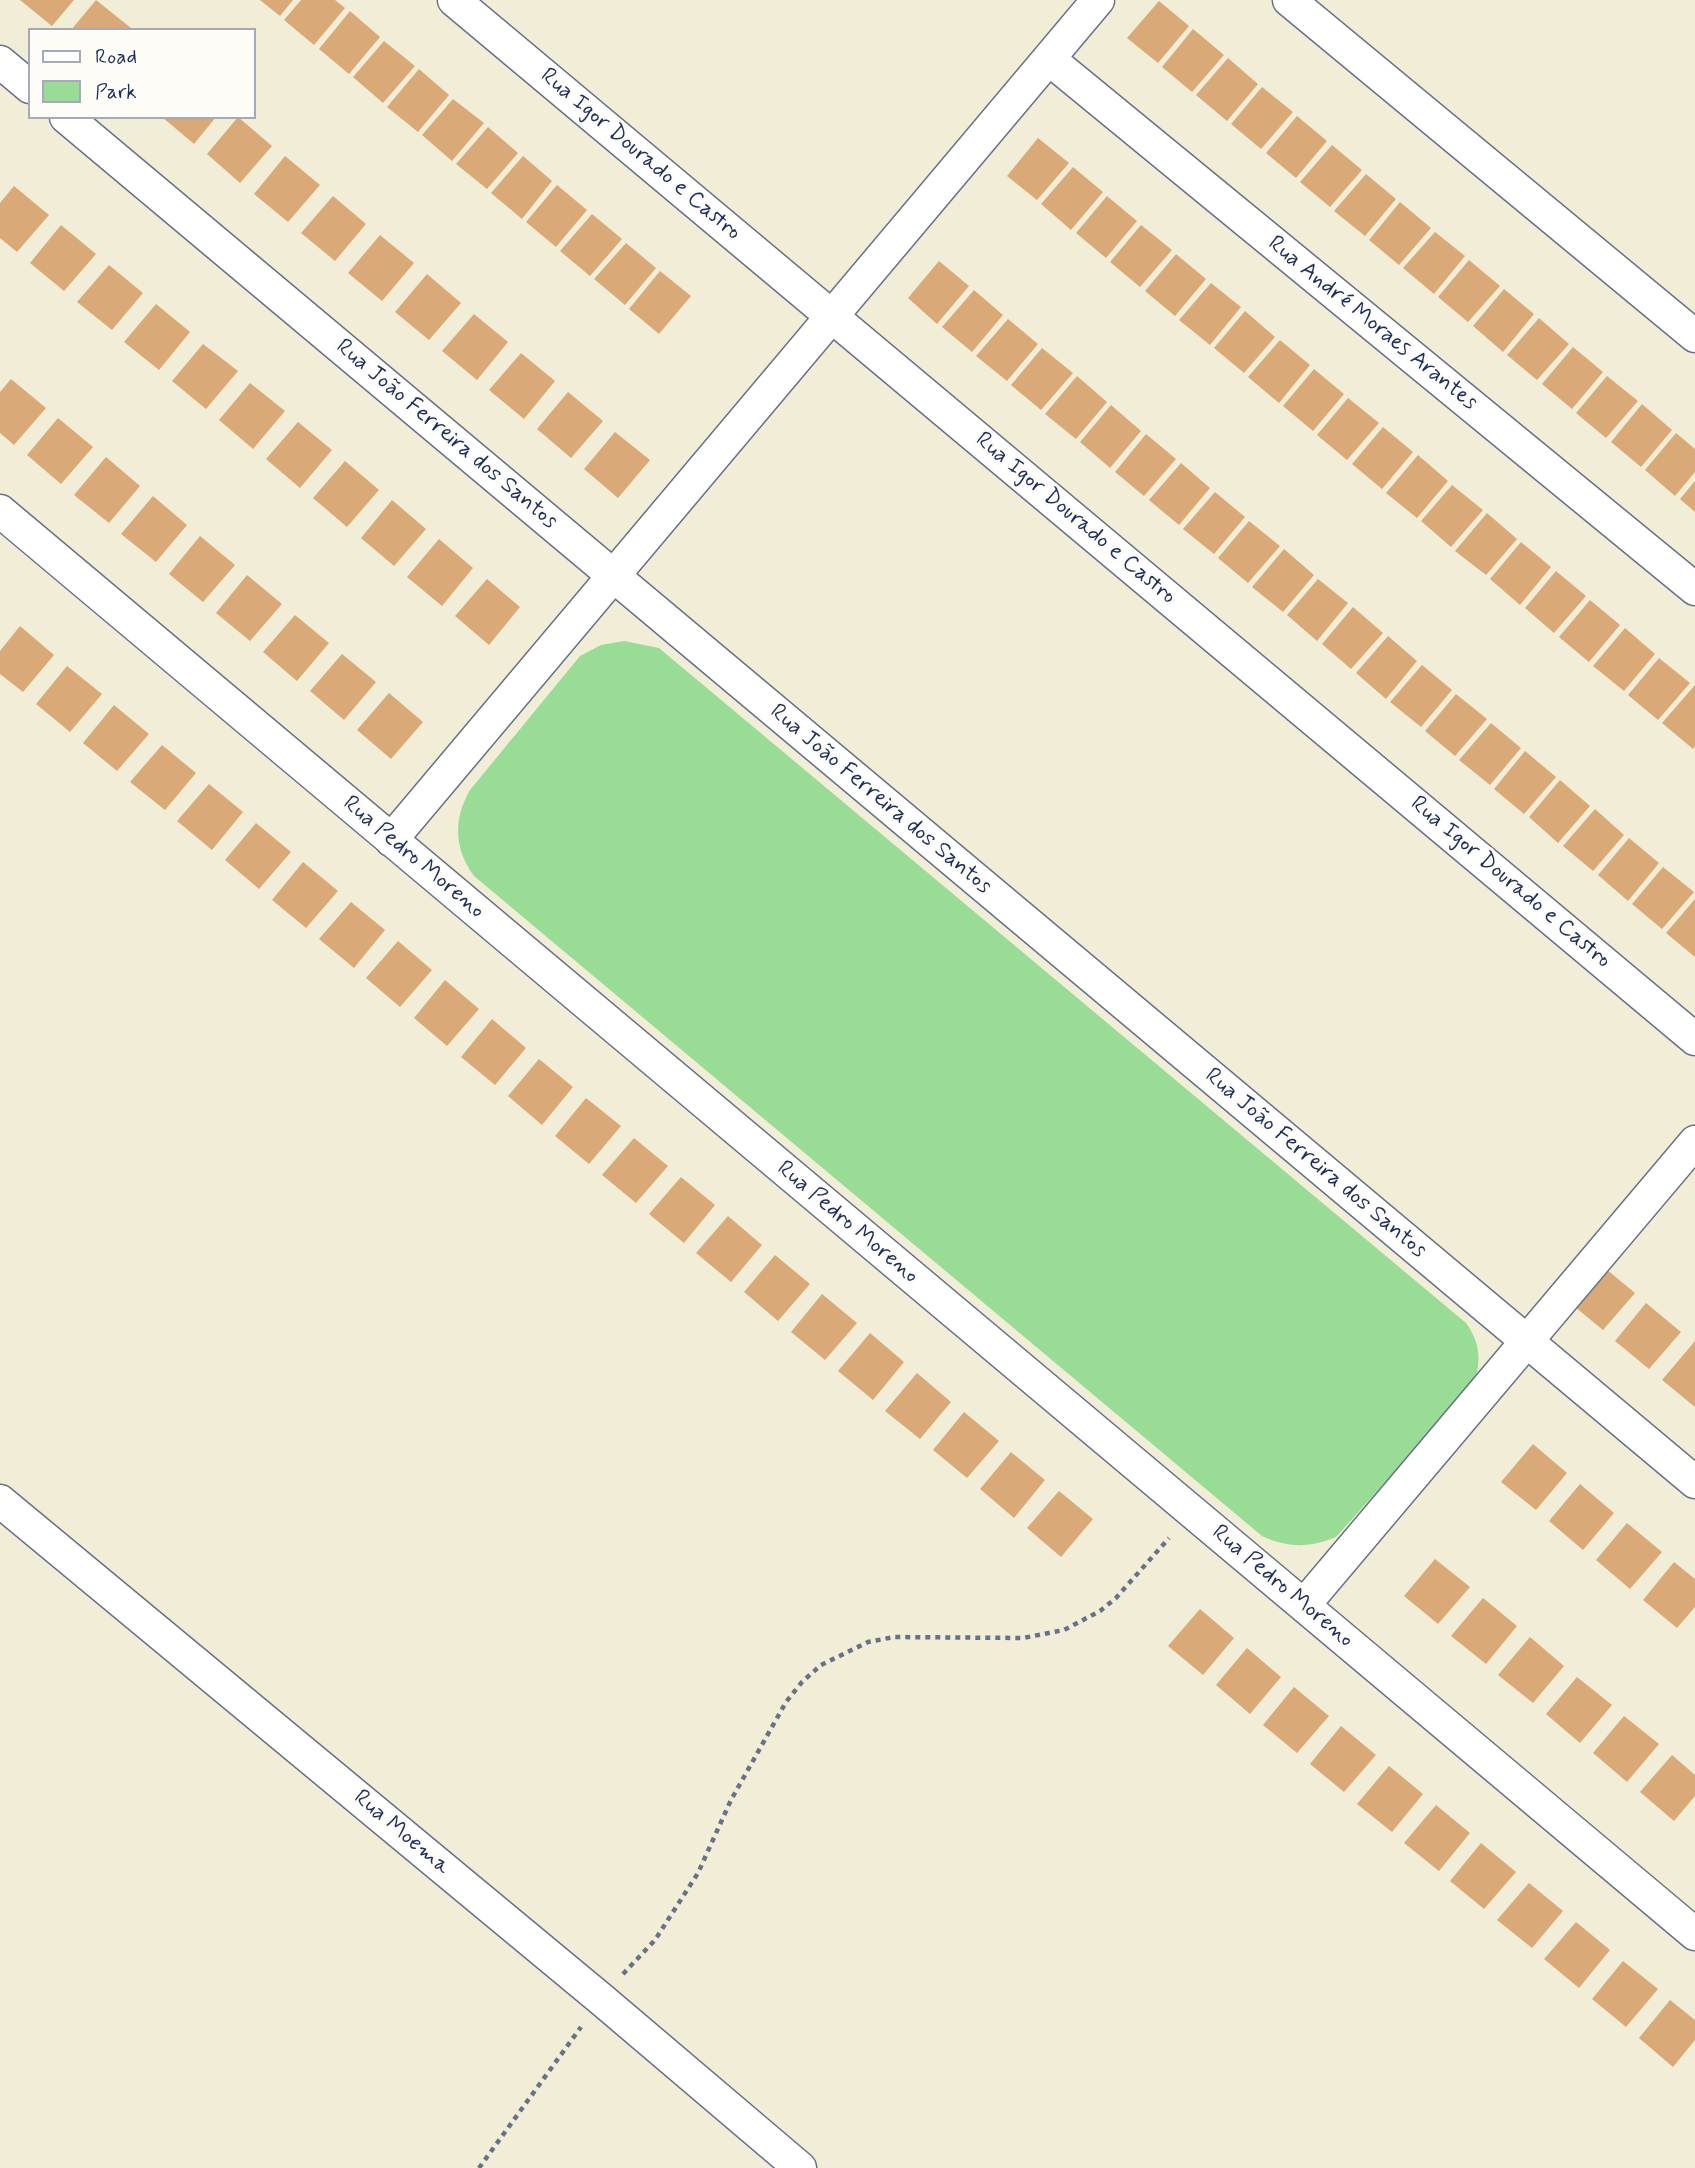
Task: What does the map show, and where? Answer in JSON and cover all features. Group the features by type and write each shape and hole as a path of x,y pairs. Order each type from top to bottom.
{"street":[{"name":"Rua Igor Dourado e Castro","path":"454,0 1695,1039"},
{"path":"391,840 1098,0"},
{"path":"1289,0 1695,336"},
{"name":"Rua André Moraes Arantes","path":"1049,59 1695,589"},
{"path":"0,62 28,85"},
{"name":"Rua João Ferreira dos Santos","path":"68,119 1695,1482"},
{"name":"Rua Pedro Moreno","path":"0,511 1695,1934"},
{"path":"1304,1605 1695,1142"},
{"name":"Rua Moema","path":"0,1501 601,1999 800,2168"}],"path":[{"path":"479,2168 601,1999 654,1940 698,1872 731,1800 786,1702 802,1682 821,1665 868,1642 894,1637 1023,1638 1064,1630 1100,1611 1116,1598 1192,1512"}],"green space":[{"path":"624,641 659,648 1466,1323 1478,1353 1478,1368 1473,1384 1336,1537 1299,1545 1280,1543 1262,1536 474,876 459,845 458,834 464,801 470,790 580,656 601,645"}],"building":[{"path":"20,0 74,0 52,26"},
{"path":"96,0 131,28 73,28"},
{"path":"260,0 293,0 280,16"},
{"path":"301,0 335,0 345,8 314,45 284,20"},
{"path":"1159,1 1189,26 1158,63 1127,38"},
{"path":"350,11 380,37 349,74 319,49"},
{"path":"1193,29 1224,55 1192,92 1162,67"},
{"path":"384,41 415,66 383,103 353,77"},
{"path":"1228,58 1258,84 1227,121 1196,95"},
{"path":"419,69 449,95 418,132 387,107"},
{"path":"1262,87 1293,112 1261,149 1231,124"},
{"path":"453,99 484,123 452,161 422,135"},
{"path":"1297,116 1327,141 1296,178 1266,153"},
{"path":"164,119 214,119 194,144"},
{"path":"236,119 240,119 272,146 240,183 207,154"},
{"path":"488,127 518,153 487,189 456,164"},
{"path":"1038,138 1069,163 1037,200 1007,176"},
{"path":"1332,145 1362,170 1330,207 1300,182"},
{"path":"285,156 320,185 288,222 254,194"},
{"path":"523,156 552,181 522,219 491,193"},
{"path":"1073,167 1103,192 1071,230 1041,204"},
{"path":"1366,174 1396,199 1365,236 1334,211"},
{"path":"557,185 587,210 556,247 526,222"},
{"path":"14,186 49,215 17,252 0,238 0,203"},
{"path":"333,196 366,224 335,261 301,233"},
{"path":"1107,196 1137,221 1106,258 1076,233"},
{"path":"1400,202 1431,228 1399,265 1369,240"},
{"path":"592,214 622,239 590,276 560,251"},
{"path":"61,225 96,254 64,291 30,263"},
{"path":"1141,225 1172,250 1140,287 1110,262"},
{"path":"1435,232 1465,256 1434,294 1403,268"},
{"path":"380,235 414,263 382,301 348,273"},
{"path":"626,243 656,268 625,305 594,279"},
{"path":"1176,254 1206,279 1175,316 1145,291"},
{"path":"1469,260 1500,286 1468,322 1438,297"},
{"path":"939,261 969,286 937,324 908,298"},
{"path":"109,265 143,293 112,330 77,302"},
{"path":"660,271 691,296 659,334 629,309"},
{"path":"427,274 461,303 429,340 395,312"},
{"path":"1211,283 1241,307 1210,345 1179,320"},
{"path":"1504,289 1534,314 1503,352 1473,326"},
{"path":"974,290 1003,315 972,352 942,327"},
{"path":"156,304 190,332 159,370 124,342"},
{"path":"1245,311 1275,337 1244,373 1214,348"},
{"path":"474,314 508,342 477,380 442,351"},
{"path":"1539,318 1569,344 1537,380 1507,355"},
{"path":"1008,319 1038,344 1007,381 976,356"},
{"path":"1280,340 1310,365 1279,403 1248,377"},
{"path":"203,344 238,371 206,409 172,381"},
{"path":"1573,347 1603,372 1572,409 1542,384"},
{"path":"1042,348 1073,373 1041,410 1011,385"},
{"path":"521,353 555,381 524,419 489,390"},
{"path":"1314,369 1344,394 1313,431 1283,406"},
{"path":"1077,376 1107,402 1076,439 1045,414"},
{"path":"1607,376 1638,401 1606,438 1576,413"},
{"path":"11,379 46,408 14,445 0,433 0,392"},
{"path":"250,383 285,411 253,449 219,420"},
{"path":"568,392 603,421 571,458 537,429"},
{"path":"1348,398 1379,423 1347,460 1317,435"},
{"path":"1642,404 1672,430 1641,467 1611,442"},
{"path":"1111,405 1141,431 1110,468 1080,442"},
{"path":"58,418 93,447 61,484 27,455"},
{"path":"298,422 332,450 300,488 266,459"},
{"path":"1383,427 1413,452 1382,489 1352,464"},
{"path":"615,432 650,460 618,498 584,469"},
{"path":"1676,433 1695,449 1695,472 1675,496 1645,470"},
{"path":"1146,434 1176,459 1144,496 1115,472"},
{"path":"1418,455 1448,481 1417,518 1386,493"},
{"path":"106,457 140,486 109,523 74,495"},
{"path":"345,461 379,490 347,527 313,498"},
{"path":"1181,463 1210,488 1179,525 1149,500"},
{"path":"1695,481 1695,512 1680,499"},
{"path":"1452,485 1483,510 1451,547 1421,521"},
{"path":"1215,492 1245,517 1214,554 1183,529"},
{"path":"153,496 187,525 156,562 121,534"},
{"path":"392,500 426,529 394,566 361,538"},
{"path":"1487,513 1517,539 1486,575 1455,551"},
{"path":"1249,521 1280,546 1248,583 1218,558"},
{"path":"200,536 235,565 203,602 169,574"},
{"path":"439,539 473,568 442,606 407,577"},
{"path":"1521,542 1551,567 1520,605 1490,579"},
{"path":"1284,549 1314,575 1283,612 1252,587"},
{"path":"1556,571 1586,596 1554,633 1525,608"},
{"path":"247,575 282,604 250,641 216,613"},
{"path":"487,579 520,607 489,645 455,616"},
{"path":"1318,579 1348,603 1317,641 1287,615"},
{"path":"1590,600 1620,625 1589,662 1559,637"},
{"path":"1353,607 1383,633 1351,669 1322,644"},
{"path":"295,615 329,643 297,681 263,652"},
{"path":"20,626 54,655 23,692 0,674 0,651"},
{"path":"1625,628 1655,654 1624,691 1593,666"},
{"path":"1388,636 1417,661 1386,699 1356,673"},
{"path":"342,654 376,682 344,720 310,691"},
{"path":"1659,658 1690,683 1658,720 1628,695"},
{"path":"1422,665 1452,690 1421,727 1390,702"},
{"path":"67,666 102,694 70,732 36,704"},
{"path":"1695,685 1695,746 1693,749 1662,723"},
{"path":"389,693 423,722 391,759 357,730"},
{"path":"1456,694 1487,719 1455,756 1425,731"},
{"path":"114,705 149,734 117,771 83,743"},
{"path":"1491,723 1521,748 1490,785 1459,760"},
{"path":"162,745 196,773 165,810 130,782"},
{"path":"1525,751 1556,777 1524,814 1494,789"},
{"path":"1560,780 1590,806 1558,843 1529,817"},
{"path":"209,784 243,812 212,850 177,821"},
{"path":"1595,809 1624,835 1593,871 1563,846"},
{"path":"256,823 291,852 259,889 225,860"},
{"path":"1629,838 1659,863 1628,901 1598,875"},
{"path":"303,862 338,891 306,928 272,900"},
{"path":"1663,867 1694,892 1662,929 1632,904"},
{"path":"1695,899 1695,957 1666,933"},
{"path":"351,902 385,930 354,968 319,939"},
{"path":"398,941 432,970 400,1007 366,978"},
{"path":"445,980 479,1009 447,1046 414,1018"},
{"path":"492,1019 526,1048 495,1085 461,1057"},
{"path":"539,1059 573,1087 542,1125 508,1096"},
{"path":"586,1098 621,1126 589,1164 555,1136"},
{"path":"634,1138 668,1166 636,1203 602,1175"},
{"path":"681,1177 715,1205 684,1243 649,1214"},
{"path":"728,1216 762,1245 731,1282 696,1253"},
{"path":"775,1255 810,1284 778,1321 744,1292"},
{"path":"1600,1264 1635,1293 1603,1330 1569,1302"},
{"path":"822,1294 857,1323 825,1360 791,1332"},
{"path":"1646,1303 1681,1332 1649,1369 1615,1341"},
{"path":"870,1333 904,1362 873,1400 838,1371"},
{"path":"1695,1341 1695,1407 1662,1380"},
{"path":"917,1373 951,1402 920,1439 885,1411"},
{"path":"964,1412 999,1441 967,1478 933,1450"},
{"path":"1533,1444 1567,1473 1536,1510 1501,1482"},
{"path":"1011,1452 1045,1480 1014,1518 980,1489"},
{"path":"1580,1484 1614,1513 1583,1550 1549,1521"},
{"path":"1059,1491 1093,1519 1061,1557 1027,1528"},
{"path":"1627,1523 1662,1552 1630,1589 1596,1560"},
{"path":"1435,1559 1470,1587 1438,1624 1404,1596"},
{"path":"1674,1562 1695,1579 1695,1607 1677,1628 1643,1600"},
{"path":"1483,1598 1517,1626 1486,1664 1451,1636"},
{"path":"1200,1609 1234,1638 1203,1675 1168,1646"},
{"path":"1530,1637 1564,1666 1533,1703 1498,1675"},
{"path":"1247,1648 1281,1677 1250,1714 1216,1685"},
{"path":"1577,1677 1612,1705 1580,1743 1546,1714"},
{"path":"1294,1687 1329,1716 1297,1753 1263,1725"},
{"path":"1624,1716 1659,1744 1627,1782 1593,1753"},
{"path":"1341,1726 1376,1755 1344,1792 1310,1764"},
{"path":"1672,1755 1695,1775 1695,1796 1674,1821 1640,1792"},
{"path":"1389,1766 1423,1794 1392,1832 1357,1804"},
{"path":"1436,1805 1470,1833 1439,1871 1404,1843"},
{"path":"1481,1843 1516,1872 1484,1909 1450,1881"},
{"path":"1529,1883 1563,1911 1532,1948 1497,1920"},
{"path":"1576,1922 1610,1950 1579,1988 1544,1959"},
{"path":"1623,1961 1658,1989 1626,2027 1592,1999"},
{"path":"1670,2000 1695,2020 1695,2040 1673,2067 1639,2038"}]}
